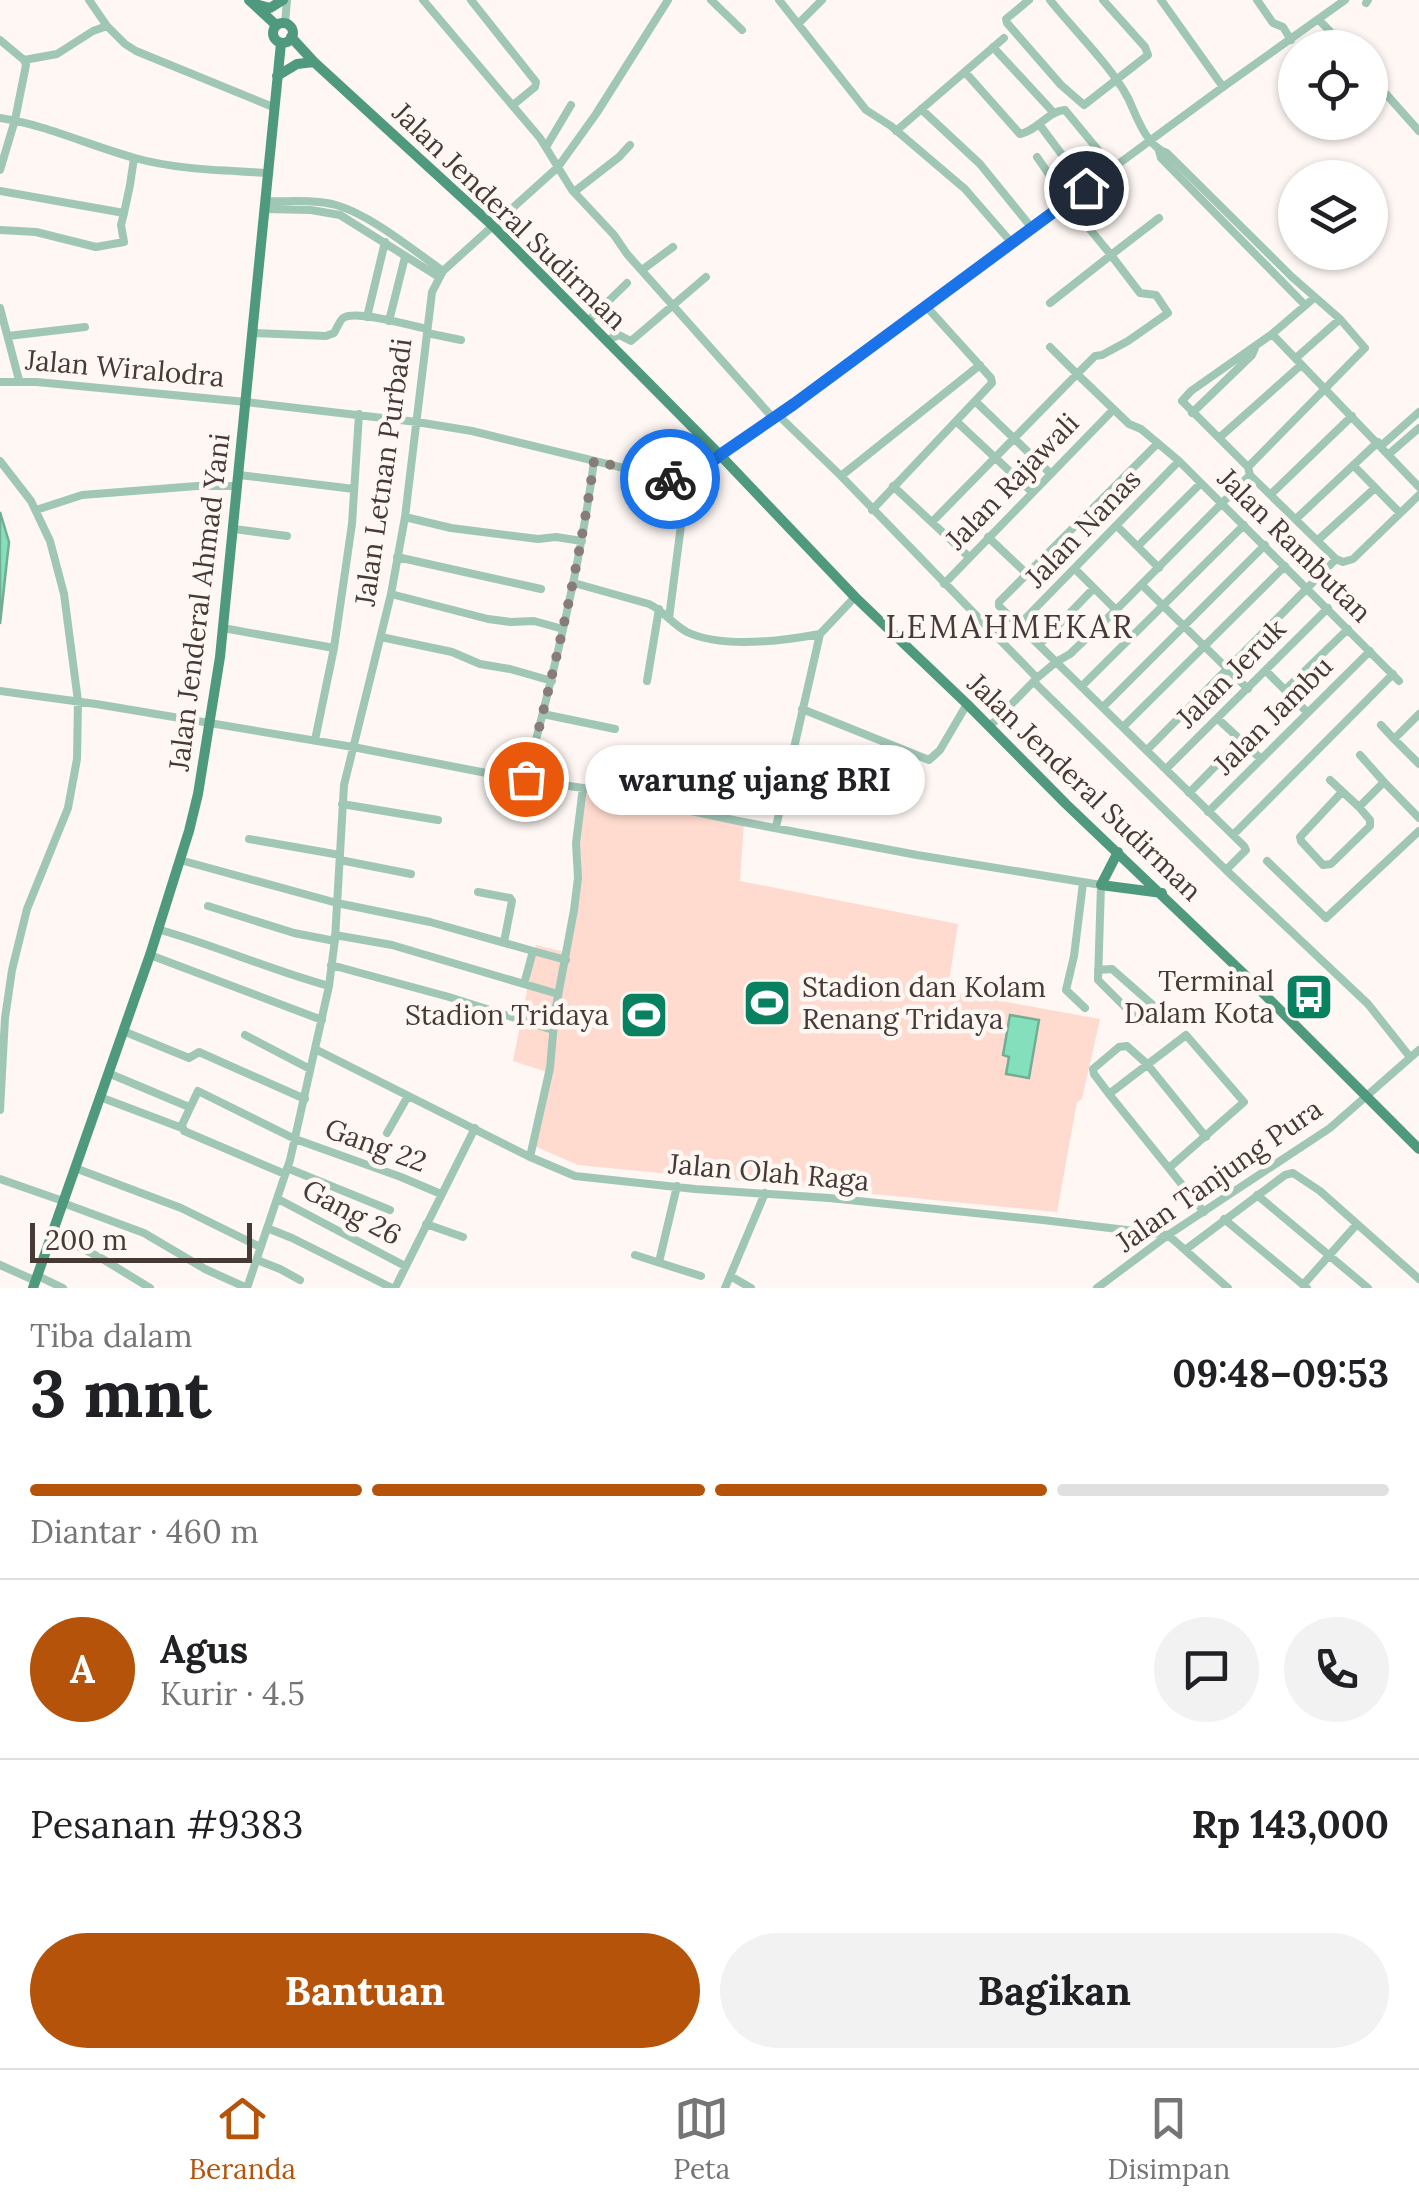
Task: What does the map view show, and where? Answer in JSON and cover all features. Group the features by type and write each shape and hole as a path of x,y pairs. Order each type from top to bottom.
{"main road":[{"path":"252,2 270,8 285,0"},
{"path":"252,2 292,29 286,40 273,36 281,24"},
{"name":"Jalan Jenderal Sudirman","path":"286,40 492,224 855,596 1419,1150"},
{"name":"Jalan Jenderal Ahmad Yani","path":"35,1282 150,956 198,794 223,628 277,76 286,40"},
{"path":"277,76 297,64 314,62"},
{"path":"1118,852 1101,885 1162,894"}],"street":[{"path":"89,0 107,26 136,51 274,107"},
{"path":"281,24 285,0"},
{"path":"423,0 513,105 574,192 775,416 841,476 1035,680 1226,870 1368,1004 1410,1057"},
{"path":"471,0 536,82 513,105"},
{"path":"441,274 596,114 668,0"},
{"path":"711,0 742,30"},
{"path":"780,0 866,110 965,189 1011,242"},
{"path":"798,24 822,0"},
{"path":"1028,0 1006,19 1007,24 1081,104 1118,80 1145,59 1148,52 1104,0"},
{"path":"990,726 1035,680 1070,654 1160,568 1364,350 1340,318 1289,281 1226,226 1161,158 1118,80 1050,0"},
{"path":"1160,0 1223,86"},
{"path":"1258,0 1285,30"},
{"path":"1314,30 1325,25 1345,0"},
{"path":"1325,25 1330,30"},
{"path":"24,60 57,54 107,26"},
{"path":"896,131 1004,38"},
{"path":"0,40 24,60 26,72 0,170"},
{"path":"993,47 1054,113"},
{"path":"669,618 687,479 1031,227 1071,206 1086,188 1114,168 1155,147 1223,86 1278,49"},
{"path":"965,72 1018,132 1025,134 1054,113 1066,110 1114,168"},
{"path":"1388,96 1419,131"},
{"path":"552,158 570,105"},
{"path":"922,108 980,164 1031,227"},
{"path":"0,118 79,138 134,158 197,168 268,172"},
{"path":"1039,124 1086,188"},
{"path":"574,192 619,158 630,144"},
{"path":"1155,147 1234,218 1289,281 1305,306"},
{"path":"932,522 1095,356 1102,356 1167,315 1156,294 1140,293 1037,157"},
{"path":"0,230 36,232 102,246 124,242 121,225 134,158"},
{"path":"0,192 124,213"},
{"path":"265,205 327,204 346,209 370,221 441,274"},
{"path":"265,205 333,212 405,257 441,274"},
{"path":"1050,303 1159,218"},
{"path":"1226,226 1234,218"},
{"path":"368,317 385,242"},
{"path":"642,270 673,247"},
{"path":"389,321 405,257"},
{"name":"Jalan Letnan Purbadi","path":"247,1288 295,1139 322,1020 335,938 344,785 391,594 405,517 432,292 441,274"},
{"path":"607,340 620,336 631,340 706,277"},
{"path":"588,321 627,283"},
{"path":"1314,298 1182,400 1340,561"},
{"path":"872,510 992,383 980,364 925,305"},
{"path":"0,308 18,380"},
{"path":"254,333 326,336 334,333 344,318 368,317 461,340"},
{"path":"1219,438 1340,318"},
{"path":"8,336 85,326"},
{"path":"1272,334 1419,487"},
{"name":"Jalan Rambutan","path":"1050,346 1113,410 1179,462 1396,678 1234,835"},
{"path":"1192,412 1252,356 1255,346"},
{"path":"841,476 980,364"},
{"name":"Jalan Wiralodra","path":"0,382 18,380 417,422 669,479 687,479"},
{"path":"975,401 1050,473"},
{"name":"Jalan Rajawali","path":"944,584 1113,410"},
{"path":"1297,518 1353,465 1419,412"},
{"path":"316,740 352,524 359,414"},
{"path":"1271,494 1352,416"},
{"path":"956,421 1032,492"},
{"path":"1390,454 1419,428"},
{"path":"1158,443 999,602 1018,626 1234,835 1246,850 1226,870"},
{"path":"0,460 36,510 50,541 60,575 78,702 77,759 68,808 26,908 12,970 0,1110"},
{"path":"526,779 564,630 594,461"},
{"name":"Jalan Nanas","path":"1018,626 1179,462"},
{"path":"1353,465 1400,513"},
{"path":"36,510 86,495 239,481 354,489"},
{"path":"1138,546 1201,484"},
{"path":"894,486 969,557"},
{"path":"1318,540 1375,488"},
{"path":"1147,750 1307,587 1340,561 1352,559 1419,494"},
{"path":"405,517 451,528 582,541"},
{"path":"1082,686 1244,525"},
{"path":"1117,526 1160,568"},
{"path":"234,530 287,536"},
{"path":"988,537 1026,573"},
{"path":"1103,707 1264,545"},
{"path":"397,557 542,589"},
{"path":"1124,726 1285,566"},
{"path":"1075,569 1116,610"},
{"path":"574,583 642,601 690,633 722,640 761,643 820,634"},
{"path":"1142,584 1248,689"},
{"path":"1040,644 1094,588"},
{"path":"391,594 488,619 541,622 564,630"},
{"path":"776,827 820,634 855,596"},
{"name":"Jalan Jeruk","path":"1166,770 1328,608"},
{"path":"647,681 659,609"},
{"path":"223,628 334,648"},
{"path":"1285,690 1348,629"},
{"path":"381,637 452,652 480,664 552,681"},
{"name":"Jalan Jambu","path":"1208,812 1370,651"},
{"path":"1266,671 1308,712"},
{"path":"0,691 353,746 917,855 1101,885 1098,970 1098,980 1139,1021 1152,1016 1154,1006 1112,969 1098,970"},
{"path":"802,709 928,760 940,750 967,704"},
{"path":"543,714 615,729"},
{"path":"1394,739 1419,714"},
{"path":"1218,719 1261,759"},
{"path":"1380,725 1419,764"},
{"path":"1189,793 1240,741"},
{"path":"1360,755 1419,818"},
{"path":"790,763 860,777"},
{"path":"1330,780 1359,807 1370,820 1370,826 1331,864 1323,865 1300,837 1342,792"},
{"path":"1359,807 1384,782"},
{"path":"530,1157 550,1068 576,891 576,842 583,788"},
{"path":"342,804 438,820"},
{"path":"1267,861 1326,918 1419,831"},
{"path":"249,839 411,874"},
{"path":"180,860 566,960"},
{"path":"1083,883 1066,990 1085,1008"},
{"path":"478,892 512,901 504,942"},
{"path":"208,906 294,934 392,945 558,994"},
{"path":"157,929 328,986"},
{"path":"524,984 532,951"},
{"path":"150,956 322,1020"},
{"path":"331,965 554,1030"},
{"path":"123,1031 189,1058 199,1052 305,1099"},
{"path":"245,1035 310,1069"},
{"path":"1110,1094 1184,1035 1244,1102 1168,1168"},
{"path":"1204,1212 1093,1072 1119,1047 1127,1046 1147,1064 1206,1137"},
{"name":"Jalan Olah Raga","path":"315,1049 530,1157 576,1176 1043,1220 1168,1236"},
{"name":"Jalan Tanjung Pura","path":"1097,1288 1330,1128 1419,1050"},
{"path":"108,1073 189,1107 182,1128"},
{"name":"Gang 22","path":"189,1107 198,1090 295,1139 441,1194"},
{"path":"388,1133 408,1096"},
{"path":"100,1097 390,1210"},
{"path":"268,1228 393,1288 475,1128"},
{"path":"74,1168 181,1208 260,1247"},
{"path":"1185,1250 1285,1174 1292,1173 1320,1191 1419,1279"},
{"path":"0,1179 144,1233 205,1269 247,1288"},
{"path":"659,1262 677,1186"},
{"path":"725,1288 765,1193"},
{"path":"1257,1195 1368,1288"},
{"name":"Gang 26","path":"278,1199 405,1266"},
{"path":"1224,1219 1305,1287 1357,1224"},
{"path":"426,1224 463,1237"},
{"path":"52,1233 150,1288"},
{"path":"1168,1236 1228,1288"},
{"path":"635,1255 701,1276"},
{"path":"257,1260 300,1280"},
{"path":"0,1265 35,1282 63,1288"},
{"path":"732,1277 752,1288"}],"shaded area":[{"path":"0,512 9,542 0,624"},
{"name":"Stadion dan Kolam Renang Tridaya","path":"578,792 744,822 740,881 958,924 948,987 952,992 1100,1019 1082,1099 1077,1102 1057,1212 578,1165 532,1145 547,1072 513,1061 536,945 565,952 576,889 573,852"},
{"path":"1010,1015 1039,1020 1029,1078 1006,1074 1009,1057 1003,1055"}],"way so far":[{"path":"526,779 578,565 594,461 670,479"}],"place":[{"name":"warung ujang BRI","path":"526,779"},
{"name":"Terminal Dalam Kota","path":"1309,997"},
{"name":"Stadion dan Kolam Renang Tridaya","path":"767,1003"},
{"name":"Stadion Tridaya","path":"644,1015"}],"district":[{"name":"LEMAHMEKAR","path":"1010,627"}],"route":[{"path":"670,479 698,474 1086,188"}]}
